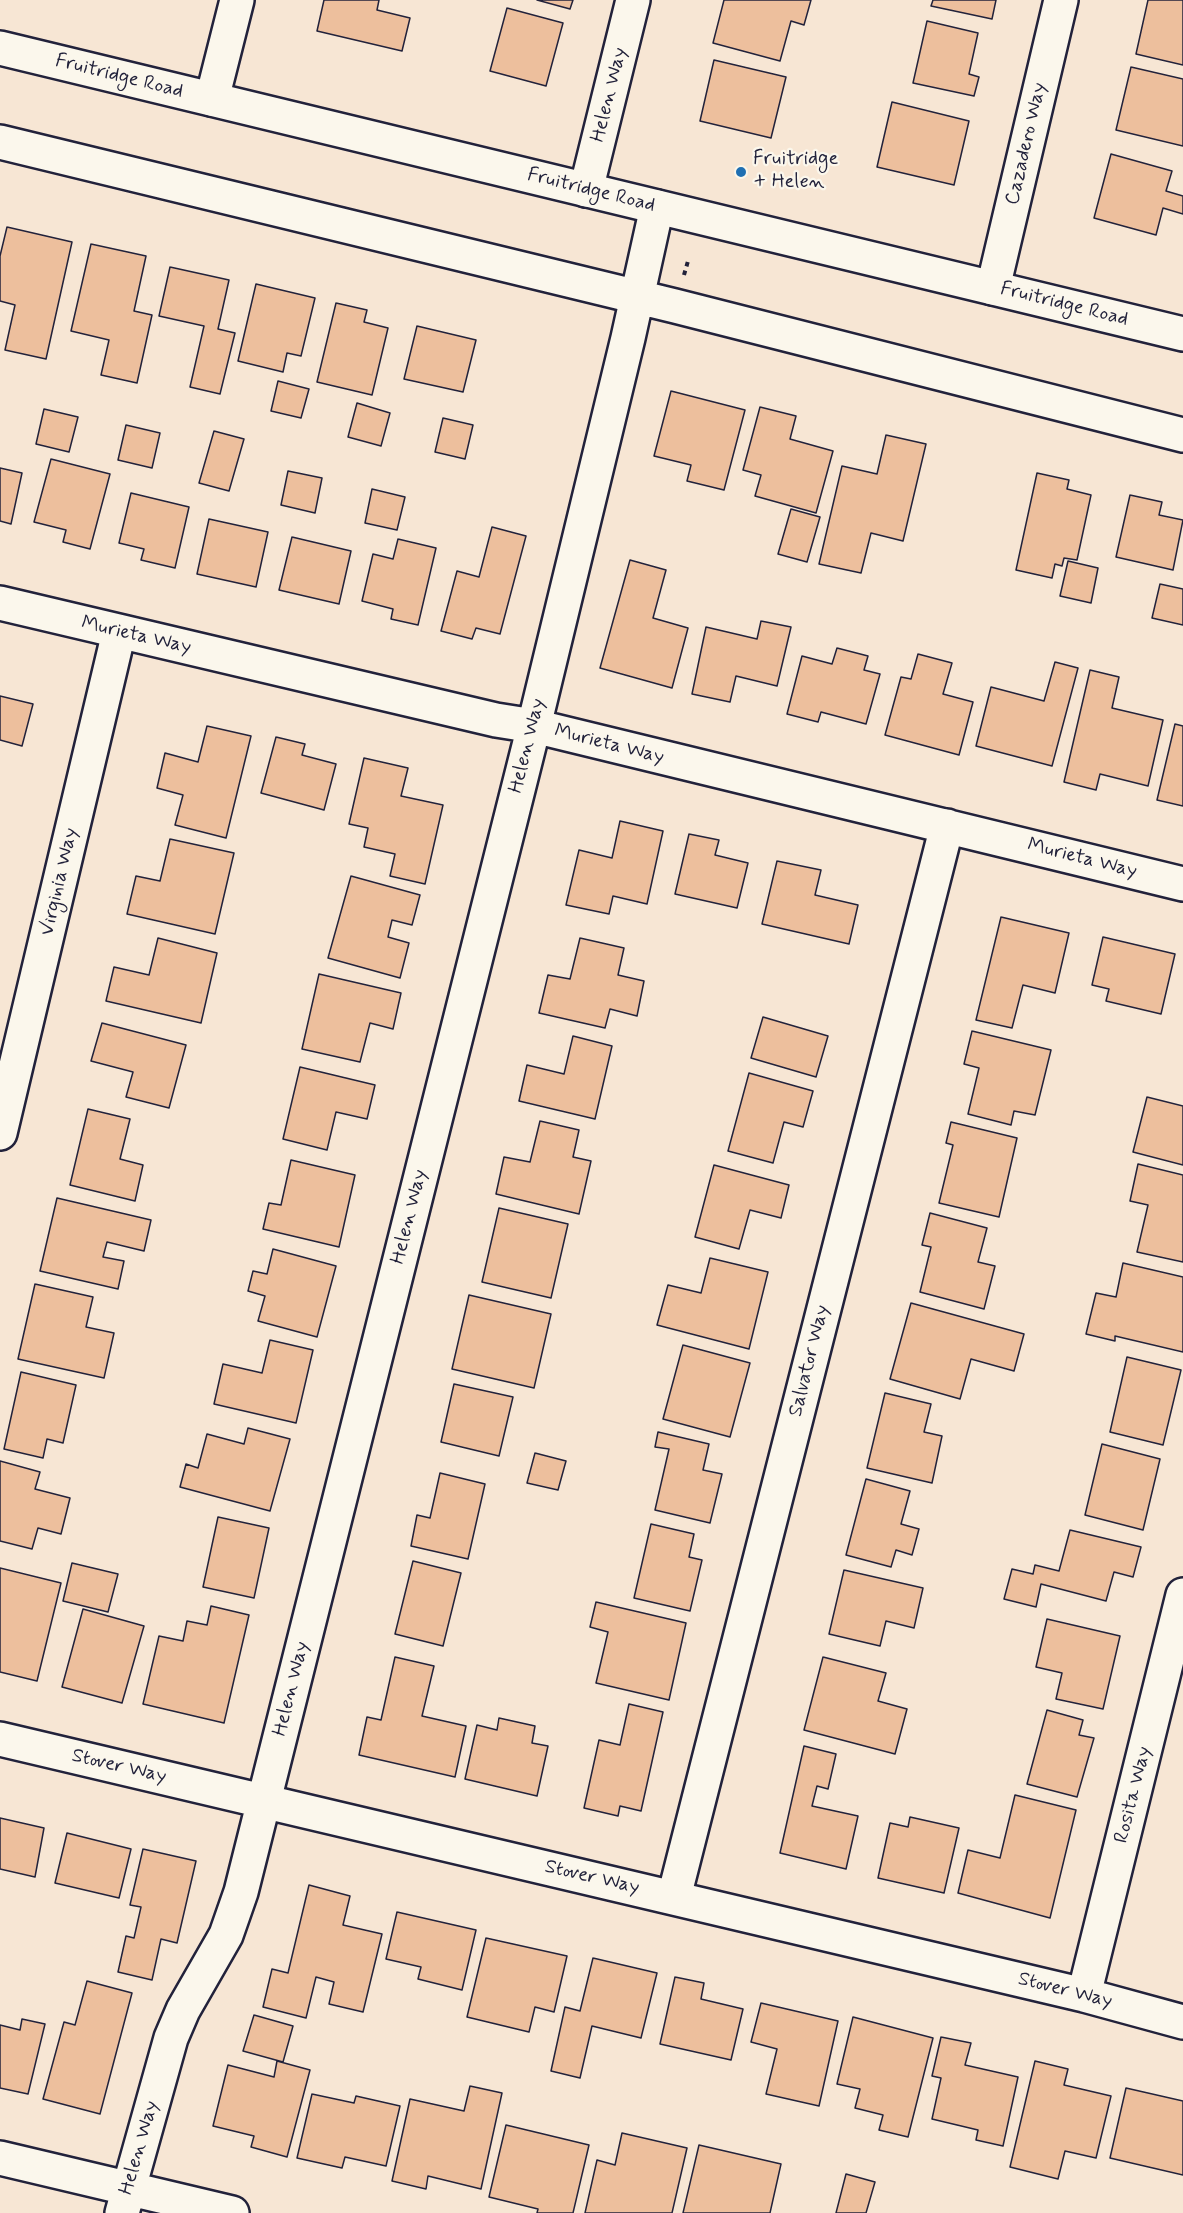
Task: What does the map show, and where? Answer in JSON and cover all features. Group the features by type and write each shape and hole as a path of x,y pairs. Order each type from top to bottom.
{"street":[{"path":"213,99 237,0"},
{"name":"Helen Way","path":"586,190 633,0"},
{"name":"Cazadero Way","path":"993,288 1061,0"},
{"name":"Fruitridge Road","path":"0,48 1183,334"},
{"path":"0,142 637,297 1183,435"},
{"name":"Helen Way","path":"125,2201 171,2038 183,2010 226,1935 241,1892 534,726 657,207"},
{"name":"Murieta Way","path":"0,603 496,720 534,726 1183,884"},
{"name":"Virginia Way","path":"0,1133 119,632"},
{"name":"Salvator Way","path":"674,1897 947,826"},
{"name":"Rosita Way","path":"1084,1995 1183,1598"},
{"name":"Stover Way","path":"0,1739 1084,1995 1183,2022"},
{"path":"0,2158 125,2201 232,2213"}],"building":[{"path":"324,0 379,0 377,10 410,18 402,51 317,31"},
{"path":"537,0 573,0 570,9"},
{"path":"724,0 811,0 804,25 791,21 780,61 713,43"},
{"path":"933,0 996,0 992,19 931,6"},
{"path":"1148,0 1183,0 1183,65 1136,54"},
{"path":"507,8 563,23 546,86 490,71"},
{"path":"927,21 978,33 969,74 979,77 974,96 913,83"},
{"path":"714,60 786,77 771,138 700,121"},
{"path":"1131,67 1183,79 1183,146 1116,130"},
{"path":"892,102 969,121 954,185 877,167"},
{"path":"1111,154 1172,171 1166,191 1183,196 1183,214 1163,208 1156,235 1094,218"},
{"path":"7,227 72,242 46,359 5,350 15,305 0,301 0,256"},
{"path":"91,244 146,256 134,311 152,315 137,383 101,375 109,340 71,331"},
{"path":"170,267 229,280 218,329 235,333 220,394 190,387 204,326 159,316"},
{"path":"256,284 315,298 301,356 287,353 283,372 238,361"},
{"path":"336,303 367,310 364,322 388,328 372,395 317,382"},
{"path":"417,326 476,340 463,392 404,379"},
{"path":"278,381 309,389 301,418 271,411"},
{"path":"671,391 745,410 724,490 687,481 691,465 654,456"},
{"path":"357,403 390,413 381,446 348,437"},
{"path":"760,407 796,416 790,439 833,451 816,513 755,496 761,475 743,470"},
{"path":"44,409 78,417 69,452 36,444"},
{"path":"443,418 473,425 465,459 435,452"},
{"path":"126,425 160,433 152,468 118,460"},
{"path":"214,431 244,439 229,491 199,483"},
{"path":"886,435 926,444 903,541 871,533 861,573 819,564 842,466 877,474"},
{"path":"51,459 110,474 90,549 63,542 66,530 34,522"},
{"path":"0,468 22,473 11,524 0,521"},
{"path":"288,471 322,478 315,513 281,505"},
{"path":"1037,473 1069,480 1067,489 1091,495 1077,560 1064,558 1062,566 1055,564 1052,578 1016,570"},
{"path":"372,489 405,497 397,530 365,523"},
{"path":"131,493 189,507 175,568 141,560 144,549 119,543"},
{"path":"1130,495 1162,502 1159,515 1183,520 1173,570 1116,557"},
{"path":"791,509 820,517 807,562 778,554"},
{"path":"209,519 268,532 256,587 197,574"},
{"path":"492,527 526,536 500,634 476,628 472,639 441,631 457,571 479,577"},
{"path":"292,537 351,551 339,604 279,590"},
{"path":"398,539 436,548 418,625 391,619 393,609 362,601 373,554 393,559"},
{"path":"630,560 666,570 653,618 688,628 672,688 600,668"},
{"path":"1068,561 1098,568 1091,603 1060,596"},
{"path":"1160,584 1183,589 1183,625 1152,618"},
{"path":"761,621 791,627 777,686 736,676 730,702 692,694 706,627 757,639"},
{"path":"837,648 868,656 864,670 880,674 866,724 821,712 818,722 787,714 802,656 832,664"},
{"path":"918,654 952,663 943,694 973,702 959,755 885,735 901,677 911,679"},
{"path":"1055,662 1078,668 1052,766 976,746 991,687 1044,701"},
{"path":"1090,670 1119,677 1112,708 1163,720 1148,786 1100,774 1096,790 1064,782"},
{"path":"0,696 33,704 22,746 0,740"},
{"path":"1175,724 1183,726 1183,806 1157,800"},
{"path":"207,726 251,736 226,838 175,825 183,795 157,788 165,753 198,762"},
{"path":"276,737 305,744 302,755 336,764 324,810 261,793"},
{"path":"364,758 408,768 401,796 443,805 425,884 390,876 395,854 364,847 368,828 349,824"},
{"path":"620,821 663,831 647,904 613,896 609,914 566,905 579,850 612,858"},
{"path":"689,834 719,840 715,855 748,863 737,908 675,894"},
{"path":"170,839 234,853 215,934 127,914 136,876 160,881"},
{"path":"777,861 821,870 815,895 858,905 849,944 762,924"},
{"path":"351,876 420,895 412,925 392,920 388,937 409,943 400,978 328,958"},
{"path":"1001,917 1069,933 1055,993 1023,985 1012,1028 976,1020"},
{"path":"1103,937 1175,954 1161,1014 1106,1001 1109,989 1092,985"},
{"path":"158,938 217,953 201,1023 106,1001 114,967 149,975"},
{"path":"580,938 624,948 618,975 644,981 637,1016 610,1009 605,1028 539,1013 548,975 570,979"},
{"path":"319,974 401,993 393,1029 370,1023 360,1062 302,1049"},
{"path":"763,1017 828,1036 816,1077 751,1058"},
{"path":"102,1023 186,1045 169,1108 126,1097 133,1072 91,1061"},
{"path":"972,1031 1051,1050 1035,1115 1014,1111 1011,1125 968,1114 979,1068 964,1064"},
{"path":"573,1036 612,1046 595,1119 519,1101 527,1065 564,1074"},
{"path":"300,1067 375,1085 367,1119 336,1112 327,1150 283,1139"},
{"path":"749,1073 813,1091 803,1127 784,1122 773,1163 728,1151"},
{"path":"1147,1097 1183,1106 1183,1165 1133,1152"},
{"path":"88,1109 130,1119 120,1159 143,1165 135,1201 70,1185"},
{"path":"540,1121 579,1130 573,1157 591,1161 579,1214 496,1194 504,1157 530,1162"},
{"path":"951,1122 1017,1138 999,1217 939,1203 953,1145 946,1143"},
{"path":"291,1160 355,1175 339,1247 263,1229 269,1203 281,1205"},
{"path":"1138,1164 1183,1175 1183,1262 1137,1252 1148,1205 1130,1201"},
{"path":"714,1165 789,1185 781,1218 750,1210 739,1249 695,1237"},
{"path":"57,1198 151,1220 144,1251 107,1242 103,1257 124,1261 118,1289 40,1271"},
{"path":"499,1208 568,1224 551,1298 482,1282"},
{"path":"930,1213 987,1228 978,1262 995,1266 984,1309 920,1292 931,1247 922,1245"},
{"path":"273,1249 336,1266 317,1337 258,1321 265,1296 248,1291 253,1271 267,1274"},
{"path":"710,1258 768,1272 749,1349 657,1325 668,1285 701,1293"},
{"path":"1123,1263 1183,1277 1183,1352 1115,1336 1115,1341 1086,1334 1096,1293 1116,1297"},
{"path":"35,1284 93,1297 86,1327 114,1333 104,1378 18,1359"},
{"path":"469,1295 551,1314 534,1388 452,1369"},
{"path":"911,1303 1024,1334 1014,1371 971,1359 960,1399 890,1379"},
{"path":"270,1340 313,1350 296,1423 214,1404 223,1364 262,1373"},
{"path":"683,1345 750,1363 730,1437 663,1419"},
{"path":"1127,1357 1181,1370 1163,1445 1110,1432"},
{"path":"21,1372 76,1385 63,1443 47,1439 43,1458 4,1449"},
{"path":"454,1384 513,1397 499,1456 441,1442"},
{"path":"885,1393 931,1404 924,1432 942,1436 932,1483 867,1468"},
{"path":"248,1428 290,1439 270,1511 180,1487 186,1464 198,1468 207,1434 244,1444"},
{"path":"658,1432 709,1444 703,1470 722,1474 710,1523 655,1510 669,1449 655,1447"},
{"path":"1102,1444 1160,1459 1143,1530 1085,1515"},
{"path":"535,1453 566,1461 558,1490 527,1483"},
{"path":"0,1461 40,1472 35,1489 70,1498 61,1534 38,1528 32,1549 0,1541"},
{"path":"440,1473 485,1484 468,1559 411,1546 417,1515 430,1518"},
{"path":"866,1479 910,1491 901,1524 919,1529 912,1555 896,1550 891,1567 846,1555"},
{"path":"218,1517 269,1528 254,1598 203,1587"},
{"path":"651,1524 694,1534 689,1557 702,1560 690,1611 634,1598"},
{"path":"1070,1530 1141,1547 1133,1577 1114,1572 1106,1601 1041,1584 1036,1607 1004,1599 1012,1569 1033,1574 1035,1565 1059,1571"},
{"path":"413,1561 461,1573 443,1646 395,1634"},
{"path":"72,1563 118,1574 108,1612 63,1601"},
{"path":"0,1568 61,1583 37,1681 0,1672"},
{"path":"844,1570 923,1588 914,1628 886,1621 880,1646 829,1634"},
{"path":"596,1602 686,1623 669,1700 596,1683 608,1632 590,1627"},
{"path":"211,1606 249,1615 224,1723 143,1704 159,1636 183,1641 187,1621 207,1625"},
{"path":"83,1609 144,1626 122,1703 62,1687"},
{"path":"1047,1619 1120,1636 1103,1709 1056,1699 1062,1673 1036,1667"},
{"path":"395,1657 434,1666 422,1716 466,1726 455,1777 359,1755 367,1717 381,1720"},
{"path":"823,1657 886,1673 878,1701 907,1709 895,1754 804,1730"},
{"path":"629,1704 663,1712 641,1811 620,1806 618,1816 584,1808 599,1740 620,1745"},
{"path":"1047,1710 1083,1720 1079,1735 1094,1738 1077,1797 1027,1784"},
{"path":"499,1718 535,1726 532,1743 548,1746 537,1796 465,1779 477,1725 497,1730"},
{"path":"804,1746 836,1754 828,1789 817,1786 812,1806 858,1816 846,1869 780,1853"},
{"path":"1015,1795 1076,1810 1050,1918 958,1893 968,1850 1000,1858"},
{"path":"910,1817 959,1828 944,1893 878,1878 890,1823 908,1827"},
{"path":"0,1818 44,1828 35,1877 0,1869"},
{"path":"67,1833 131,1849 119,1898 55,1883"},
{"path":"143,1849 196,1861 177,1943 161,1939 152,1980 118,1972 126,1936 134,1938 141,1907 130,1905"},
{"path":"309,1885 350,1896 343,1925 382,1934 363,2012 329,2004 334,1982 316,1977 306,2018 263,2007 272,1969 288,1973"},
{"path":"397,1912 476,1930 462,1990 418,1979 421,1967 386,1959"},
{"path":"486,1938 567,1956 554,2012 535,2007 529,2032 467,2017"},
{"path":"593,1958 657,1973 641,2038 592,2026 580,2078 551,2071 565,2007 580,2011"},
{"path":"675,1977 704,1983 701,1999 743,2009 731,2060 660,2044"},
{"path":"87,1981 132,1993 100,2114 43,2099 64,2022 75,2025"},
{"path":"761,2003 838,2021 819,2106 766,2094 777,2049 751,2042"},
{"path":"254,2015 293,2026 283,2062 243,2051"},
{"path":"853,2017 933,2038 908,2137 879,2130 883,2115 855,2108 860,2089 837,2084"},
{"path":"22,2019 45,2024 28,2094 0,2088 0,2025 20,2030"},
{"path":"941,2037 971,2043 965,2065 1018,2077 1003,2146 976,2140 978,2130 932,2119 941,2078 932,2076"},
{"path":"277,2061 310,2070 287,2157 251,2147 254,2136 213,2126 228,2065 274,2077"},
{"path":"1035,2061 1068,2069 1064,2085 1111,2096 1096,2158 1065,2151 1058,2179 1010,2167"},
{"path":"470,2086 502,2093 481,2189 428,2176 426,2189 392,2181 410,2099 464,2111"},
{"path":"1126,2088 1183,2101 1183,2175 1110,2158"},
{"path":"312,2094 354,2103 356,2096 400,2106 386,2166 345,2157 342,2168 297,2158"},
{"path":"506,2125 589,2145 573,2213 537,2213 538,2209 489,2197"},
{"path":"622,2133 687,2148 672,2213 585,2213 597,2160 615,2165"},
{"path":"699,2145 781,2164 770,2213 683,2213"},
{"path":"846,2174 875,2182 866,2213 836,2213"}],"place":[{"name":"Fruitridge + Helen","path":"741,172"}]}
